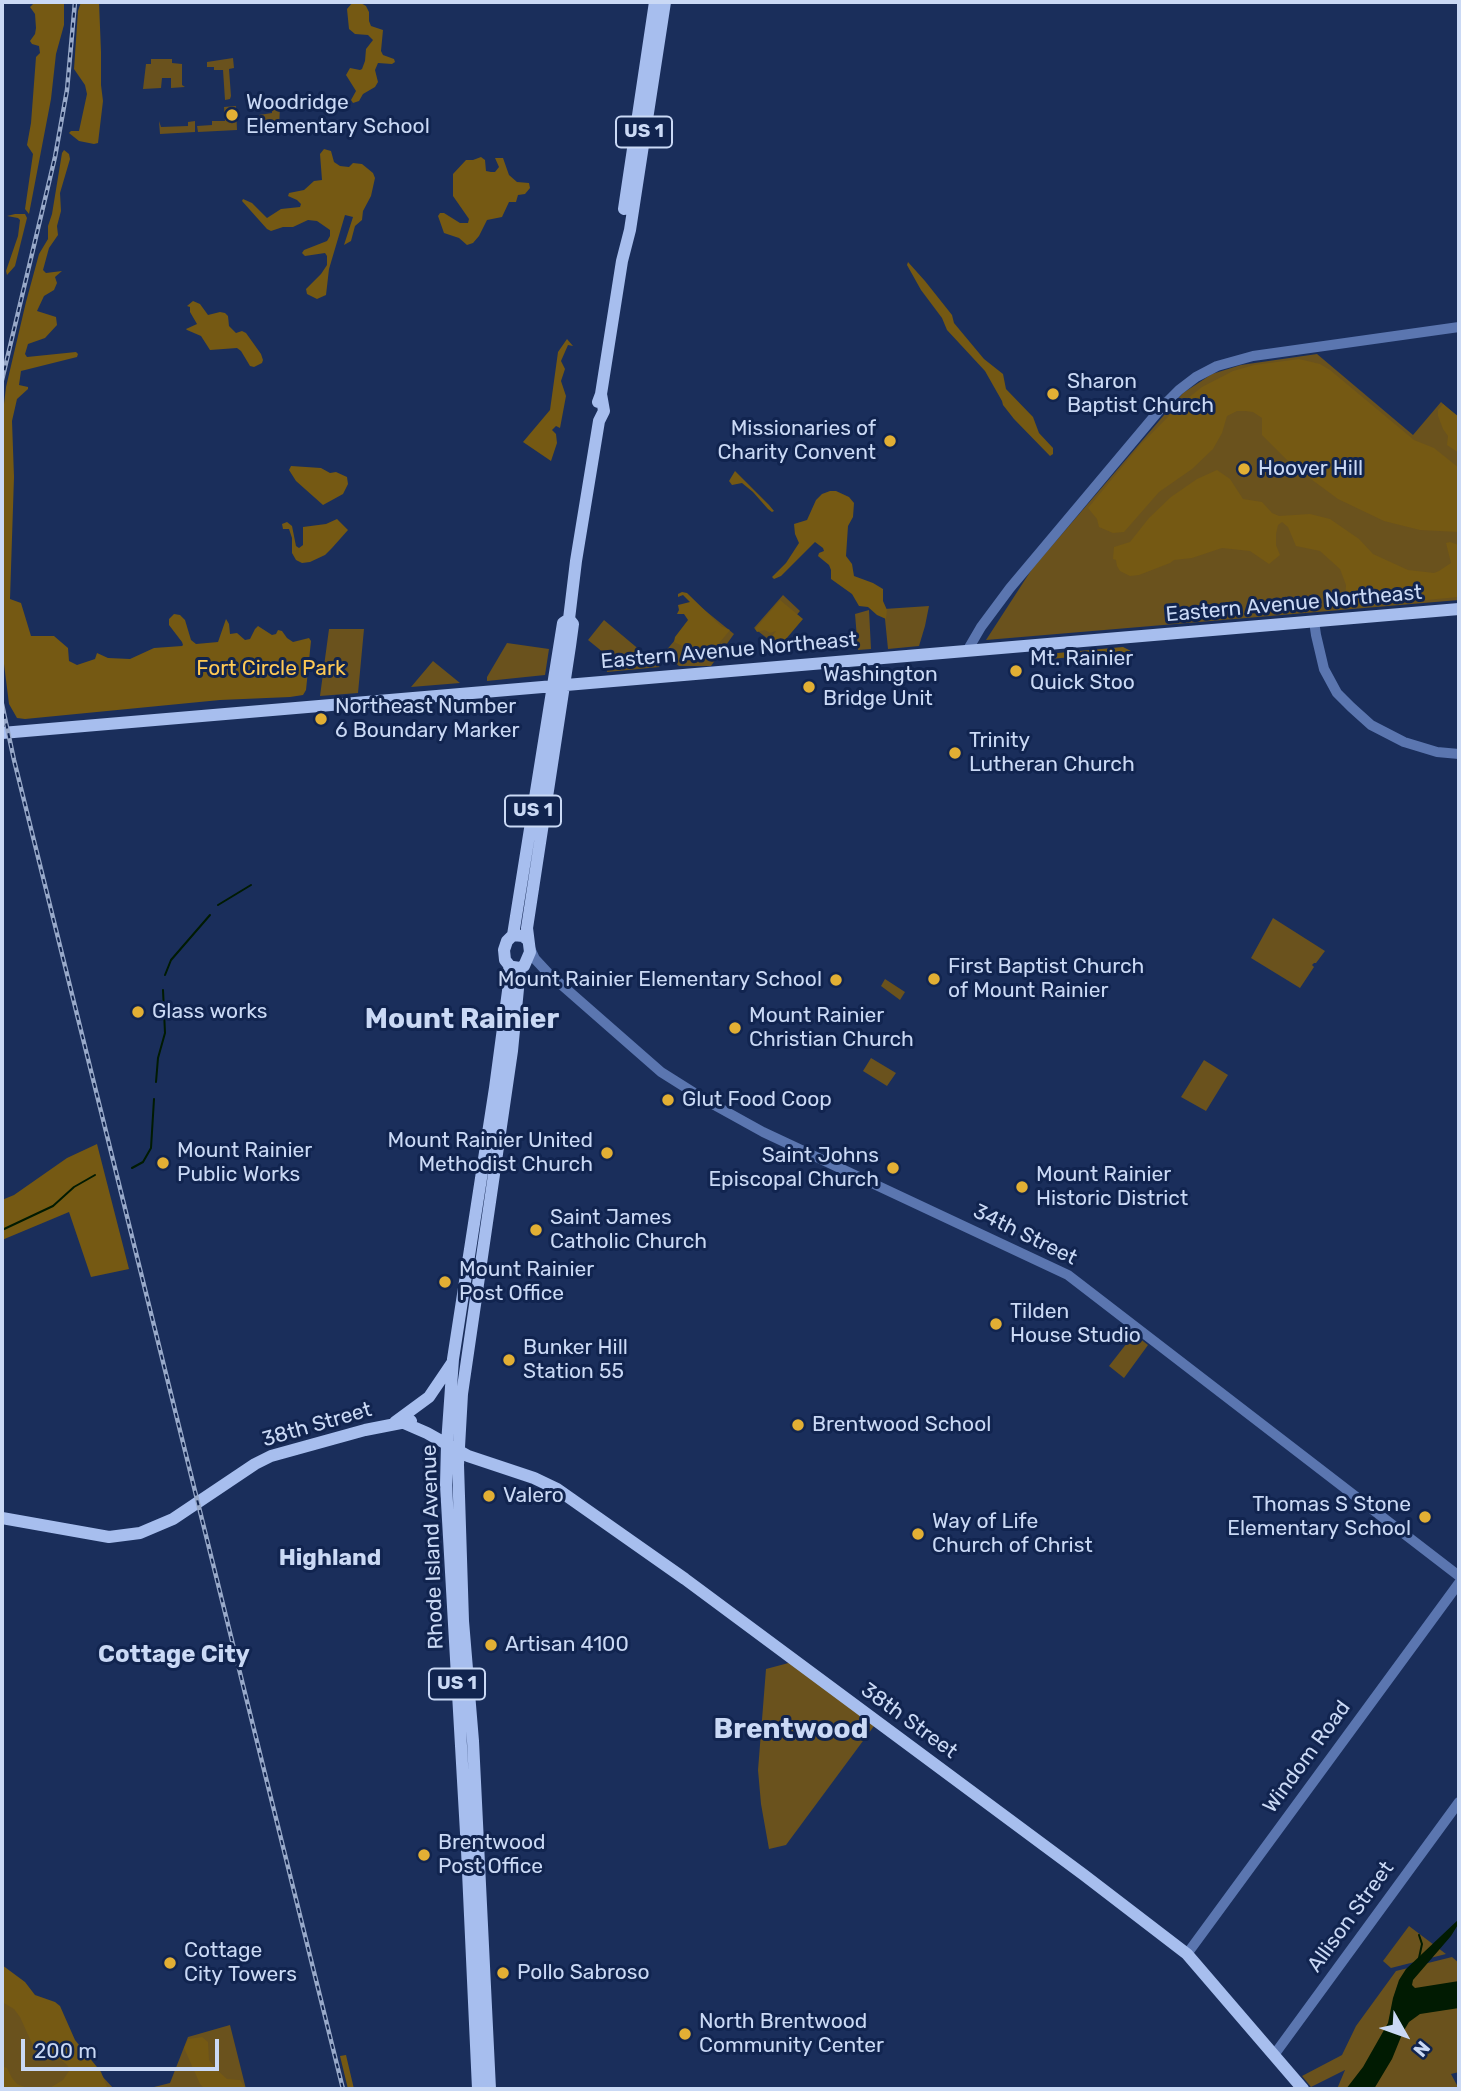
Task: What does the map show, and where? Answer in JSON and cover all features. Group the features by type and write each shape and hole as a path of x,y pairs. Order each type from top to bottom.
{"main road":[{"name":"US 1","path":"622,261 621,230 655,2"},
{"name":"US 1","path":"558,685 513,935 503,950 505,960 518,966 529,958 527,928 558,685 563,623 569,619 599,421 596,407 601,394 622,261 630,230 665,2"},
{"name":"Eastern Avenue Northeast","path":"2,733 1459,609"},
{"path":"513,935 523,936 529,944"},
{"name":"Rhode Island Avenue","path":"478,2089 446,1485 447,1444 453,1359 510,976 518,966"},
{"name":"Rhode Island Avenue","path":"490,2089 473,1741 463,1621 458,1452 463,1386 512,1051 518,966"},
{"path":"398,1423 429,1398 453,1359"},
{"name":"38th Street","path":"2,1518 109,1537 140,1533 176,1516 271,1456 304,1445 398,1423 417,1422 439,1434 458,1452 534,1478 557,1489 656,1558 1064,1860 1187,1954 1303,2089"}],"street":[{"path":"967,651 989,615 1010,588 1162,407 1179,390 1203,373 1253,356 1459,327"},
{"path":"1314,621 1324,669 1337,693 1351,708 1371,724 1404,742 1437,752 1459,754"},
{"name":"34th Street","path":"529,944 533,955 548,973 661,1072 763,1132 1068,1275 1459,1576"},
{"name":"34th Street","path":"518,966 538,968 548,973"},
{"name":"Windom Road","path":"1187,1954 1459,1583"},
{"name":"Allison Street","path":"1274,2055 1459,1802"}],"shaded area":[{"path":"233,58 234,68 229,69 231,96 225,100 223,70 207,67 207,62"},
{"path":"151,59 172,59 172,63 182,64 182,85 185,87 171,88 171,78 162,78 161,88 143,89 146,64 151,64"},
{"path":"280,105 279,129 253,130 253,127 260,127 259,115 272,113 272,106"},
{"path":"236,106 237,130 198,132 197,126 212,125 212,121 225,121 224,107"},
{"path":"159,121 161,127 188,126 188,122 195,121 195,132 160,134"},
{"path":"1317,354 1413,435 1441,402 1459,418 1459,600 986,640 1032,569 1183,393 1212,374 1241,365"},
{"path":"783,595 800,611 773,643 754,628"},
{"path":"929,606 919,646 888,649 884,609"},
{"path":"702,608 734,634 711,666 679,666 664,653"},
{"path":"869,610 871,649 858,650 855,614"},
{"path":"604,620 660,667 607,672 604,653 588,640"},
{"name":"Fort Circle Park","path":"329,629 364,629 358,693 320,696"},
{"path":"507,643 549,649 545,675 487,681"},
{"path":"433,661 460,683 411,687"},
{"path":"1273,918 1325,951 1312,965 1314,967 1300,988 1251,958"},
{"path":"885,979 905,992 900,1000 881,986"},
{"path":"871,1058 896,1073 887,1086 863,1071"},
{"path":"1204,1060 1228,1075 1206,1111 1181,1097"},
{"path":"1134,1334 1148,1345 1124,1378 1109,1366"},
{"path":"796,1661 877,1722 786,1845 769,1849 758,1770 766,1669"},
{"path":"1459,1919 1451,1936 1413,1980 1412,1985 1415,1988 1459,1981 1459,2008 1420,2014 1409,2022 1374,2089 1346,2089 1363,2067 1388,2023 1399,1980 1406,1969"},
{"path":"1409,1926 1446,1954 1391,1968 1383,1961"},
{"path":"1452,1957 1459,1963 1459,2072 1451,2074 1459,2089 1337,2089 1345,2070 1311,2087 1302,2076 1342,2055 1356,2026 1396,1971"},
{"path":"2,1968 114,2089 2,2089"},
{"path":"230,2025 246,2089 146,2089 170,2083 188,2037"}],"green space":[{"path":"35,2 64,2 64,25 56,54 51,99 29,214 25,209 33,154 27,145 36,57 40,53 39,46 30,41 36,28 35,14 30,7"},
{"path":"81,2 99,2 103,101 98,143 94,144 79,141 69,133 79,131 87,94 85,85 74,69"},
{"path":"353,2 366,6 371,26 383,30 381,51 395,62 378,63 375,70 378,82 375,87 353,103 351,100 356,91 346,75 350,68 362,69 366,49 373,40 368,35 355,34 349,29 347,9"},
{"path":"324,149 331,151 334,162 340,166 362,164 375,178 362,220 355,226 351,241 344,245 353,217 345,215 329,269 326,295 317,299 307,294 306,289 327,265 327,256 325,253 305,256 302,253 327,241 330,230 317,221 308,220 293,227 271,231 242,201 243,199 252,203 267,218 281,209 300,207 301,204 297,200 288,196 289,193 304,190 314,181 322,180 320,154"},
{"path":"64,150 70,159 60,193 58,235 49,248 43,270 46,273 62,271 55,277 57,283 54,290 44,296 37,311 56,317 57,325 45,338 28,344 25,354 27,357 76,352 78,354 77,357 21,371 19,385 28,389 17,399 12,421 14,477 10,599 21,603 31,636 54,636 68,648 69,661 77,665 95,659 97,653 108,658 130,659 154,648 182,646 182,642 169,625 169,619 174,614 185,620 191,640 196,644 218,642 226,619 230,634 237,633 245,640 250,639 258,626 272,635 278,630 282,631 293,642 309,638 311,641 306,690 303,695 220,700 25,719 17,718 9,704 2,648 2,421 6,387 26,302 39,254 48,239 48,226"},
{"path":"481,157 485,160 486,171 491,172 495,172 499,167 495,158 503,158 509,175 517,182 529,183 530,188 525,194 518,195 516,202 509,202 502,217 487,220 479,236 467,245 459,238 444,233 438,216 444,213 460,223 468,223 469,219 453,196 453,174 466,160"},
{"path":"25,214 27,218 15,266 7,275 20,220 7,216"},
{"path":"908,262 984,359 1003,374 1006,389 1033,417 1039,433 1053,448 1053,454 1050,456 1003,405 985,371 947,330 942,318 921,290 907,265"},
{"path":"193,301 200,304 208,315 225,313 229,326 236,333 246,333 261,354 262,363 250,366 237,348 210,350 201,336 187,330 197,324 190,307 187,306"},
{"path":"567,339 573,346 568,345 561,361 565,369 561,381 566,396 560,428 556,426 552,430 556,434 557,443 551,461 523,442 550,410 558,352"},
{"path":"1299,359 1320,364 1330,370 1414,440 1434,448 1459,468 1459,532 1420,530 1384,521 1338,499 1292,465 1262,435 1262,418 1253,412 1245,411 1237,411 1227,416 1213,449 1192,469 1159,492 1124,532 1113,533 1099,527 1097,519 1088,508 1141,444 1182,403 1202,387 1233,371 1254,365"},
{"path":"1443,404 1459,417 1459,453 1447,445 1448,436 1438,416 1438,410"},
{"path":"291,466 336,472 347,477 348,484 343,494 323,505 296,481 289,470"},
{"path":"1217,470 1230,479 1243,499 1262,502 1272,513 1279,516 1310,514 1330,519 1359,539 1373,554 1408,570 1434,573 1439,571 1451,563 1446,543 1459,545 1459,597 1350,607 1345,602 1346,585 1340,569 1320,551 1296,546 1288,527 1282,522 1278,525 1276,534 1280,555 1269,564 1250,551 1222,548 1192,558 1174,560 1139,575 1130,576 1120,571 1113,559 1114,547 1130,542 1149,518 1171,497 1197,479"},
{"path":"735,471 774,511 768,509 742,483 732,485 729,481"},
{"path":"830,491 849,497 854,503 853,517 848,526 846,556 852,564 854,576 883,589 886,619 868,607 859,606 852,594 831,579 829,565 818,556 824,551 823,548 815,542 781,576 774,579 772,577 786,563 799,543 794,524 807,520 816,500"},
{"path":"337,519 348,530 325,555 310,562 302,563 296,560 292,553 289,529 283,529 282,524 287,522 292,526 296,546 299,548 303,545 303,527 326,524"},
{"path":"682,592 687,593 721,626 730,630 707,658 674,642 688,620 684,614 677,614 678,605 690,602 683,595 678,597"},
{"path":"780,600 803,619 780,646 767,646 776,631 757,632 755,629"},
{"path":"1123,647 1133,652 1037,660 1030,658 1036,655"},
{"path":"97,1144 129,1269 91,1277 69,1212 2,1240 2,1200 14,1195 67,1158"},
{"path":"2,1965 25,1982 35,1995 60,2006 75,2040 101,2072 108,2089 48,2089 63,2080 69,2071 68,2066 56,2055 34,2048 20,2017 14,2009 2,2002"},
{"path":"202,2037 208,2042 209,2060 217,2070 227,2079 240,2080 246,2089 205,2089 200,2084 184,2048 188,2039"},
{"path":"346,2055 354,2089 348,2089 340,2056"},
{"path":"2,2066 7,2068 17,2084 30,2089 2,2089"}],"waterway":[{"path":"218,905 251,885"},
{"path":"165,975 171,960 210,915"},
{"path":"156,1082 158,1058 165,1033 163,990"},
{"path":"132,1168 143,1162 151,1148 154,1099"},
{"path":"2,1230 53,1206 74,1187 95,1175"},
{"path":"1419,1935 1422,1944 1419,1958"}],"railway":[{"path":"2,380 55,157 67,90 75,2"},
{"path":"2,704 343,2089"}],"place":[{"name":"Woodridge Elementary School","path":"232,115"},
{"name":"Sharon Baptist Church","path":"1053,394"},
{"name":"Missionaries of Charity Convent","path":"890,441"},
{"name":"Hoover Hill","path":"1244,469"},
{"name":"Mt. Rainier Quick Stoo","path":"1016,671"},
{"name":"Washington Bridge Unit","path":"809,687"},
{"name":"Northeast Number 6 Boundary Marker","path":"321,719"},
{"name":"Trinity Lutheran Church","path":"955,753"},
{"name":"First Baptist Church of Mount Rainier","path":"934,979"},
{"name":"Mount Rainier Elementary School","path":"836,980"},
{"name":"Glass works","path":"138,1012"},
{"name":"Mount Rainier Christian Church","path":"735,1028"},
{"name":"Glut Food Coop","path":"668,1100"},
{"name":"Mount Rainier United Methodist Church","path":"607,1153"},
{"name":"Mount Rainier Public Works","path":"163,1163"},
{"name":"Saint Johns Episcopal Church","path":"893,1168"},
{"name":"Mount Rainier Historic District","path":"1022,1187"},
{"name":"Saint James Catholic Church","path":"536,1230"},
{"name":"Mount Rainier Post Office","path":"445,1282"},
{"name":"Tilden House Studio","path":"996,1324"},
{"name":"Bunker Hill Station 55","path":"509,1360"},
{"name":"Brentwood School","path":"798,1425"},
{"name":"Valero","path":"489,1496"},
{"name":"Thomas S Stone Elementary School","path":"1425,1517"},
{"name":"Way of Life Church of Christ","path":"918,1534"},
{"name":"Artisan 4100","path":"491,1645"},
{"name":"Brentwood Post Office","path":"424,1855"},
{"name":"Cottage City Towers","path":"170,1963"},
{"name":"Pollo Sabroso","path":"503,1973"},
{"name":"North Brentwood Community Center","path":"685,2034"}],"district":[{"name":"Mount Rainier","path":"462,1020"},
{"name":"Highland","path":"330,1558"},
{"name":"Cottage City","path":"174,1655"},
{"name":"Brentwood","path":"791,1730"}]}
